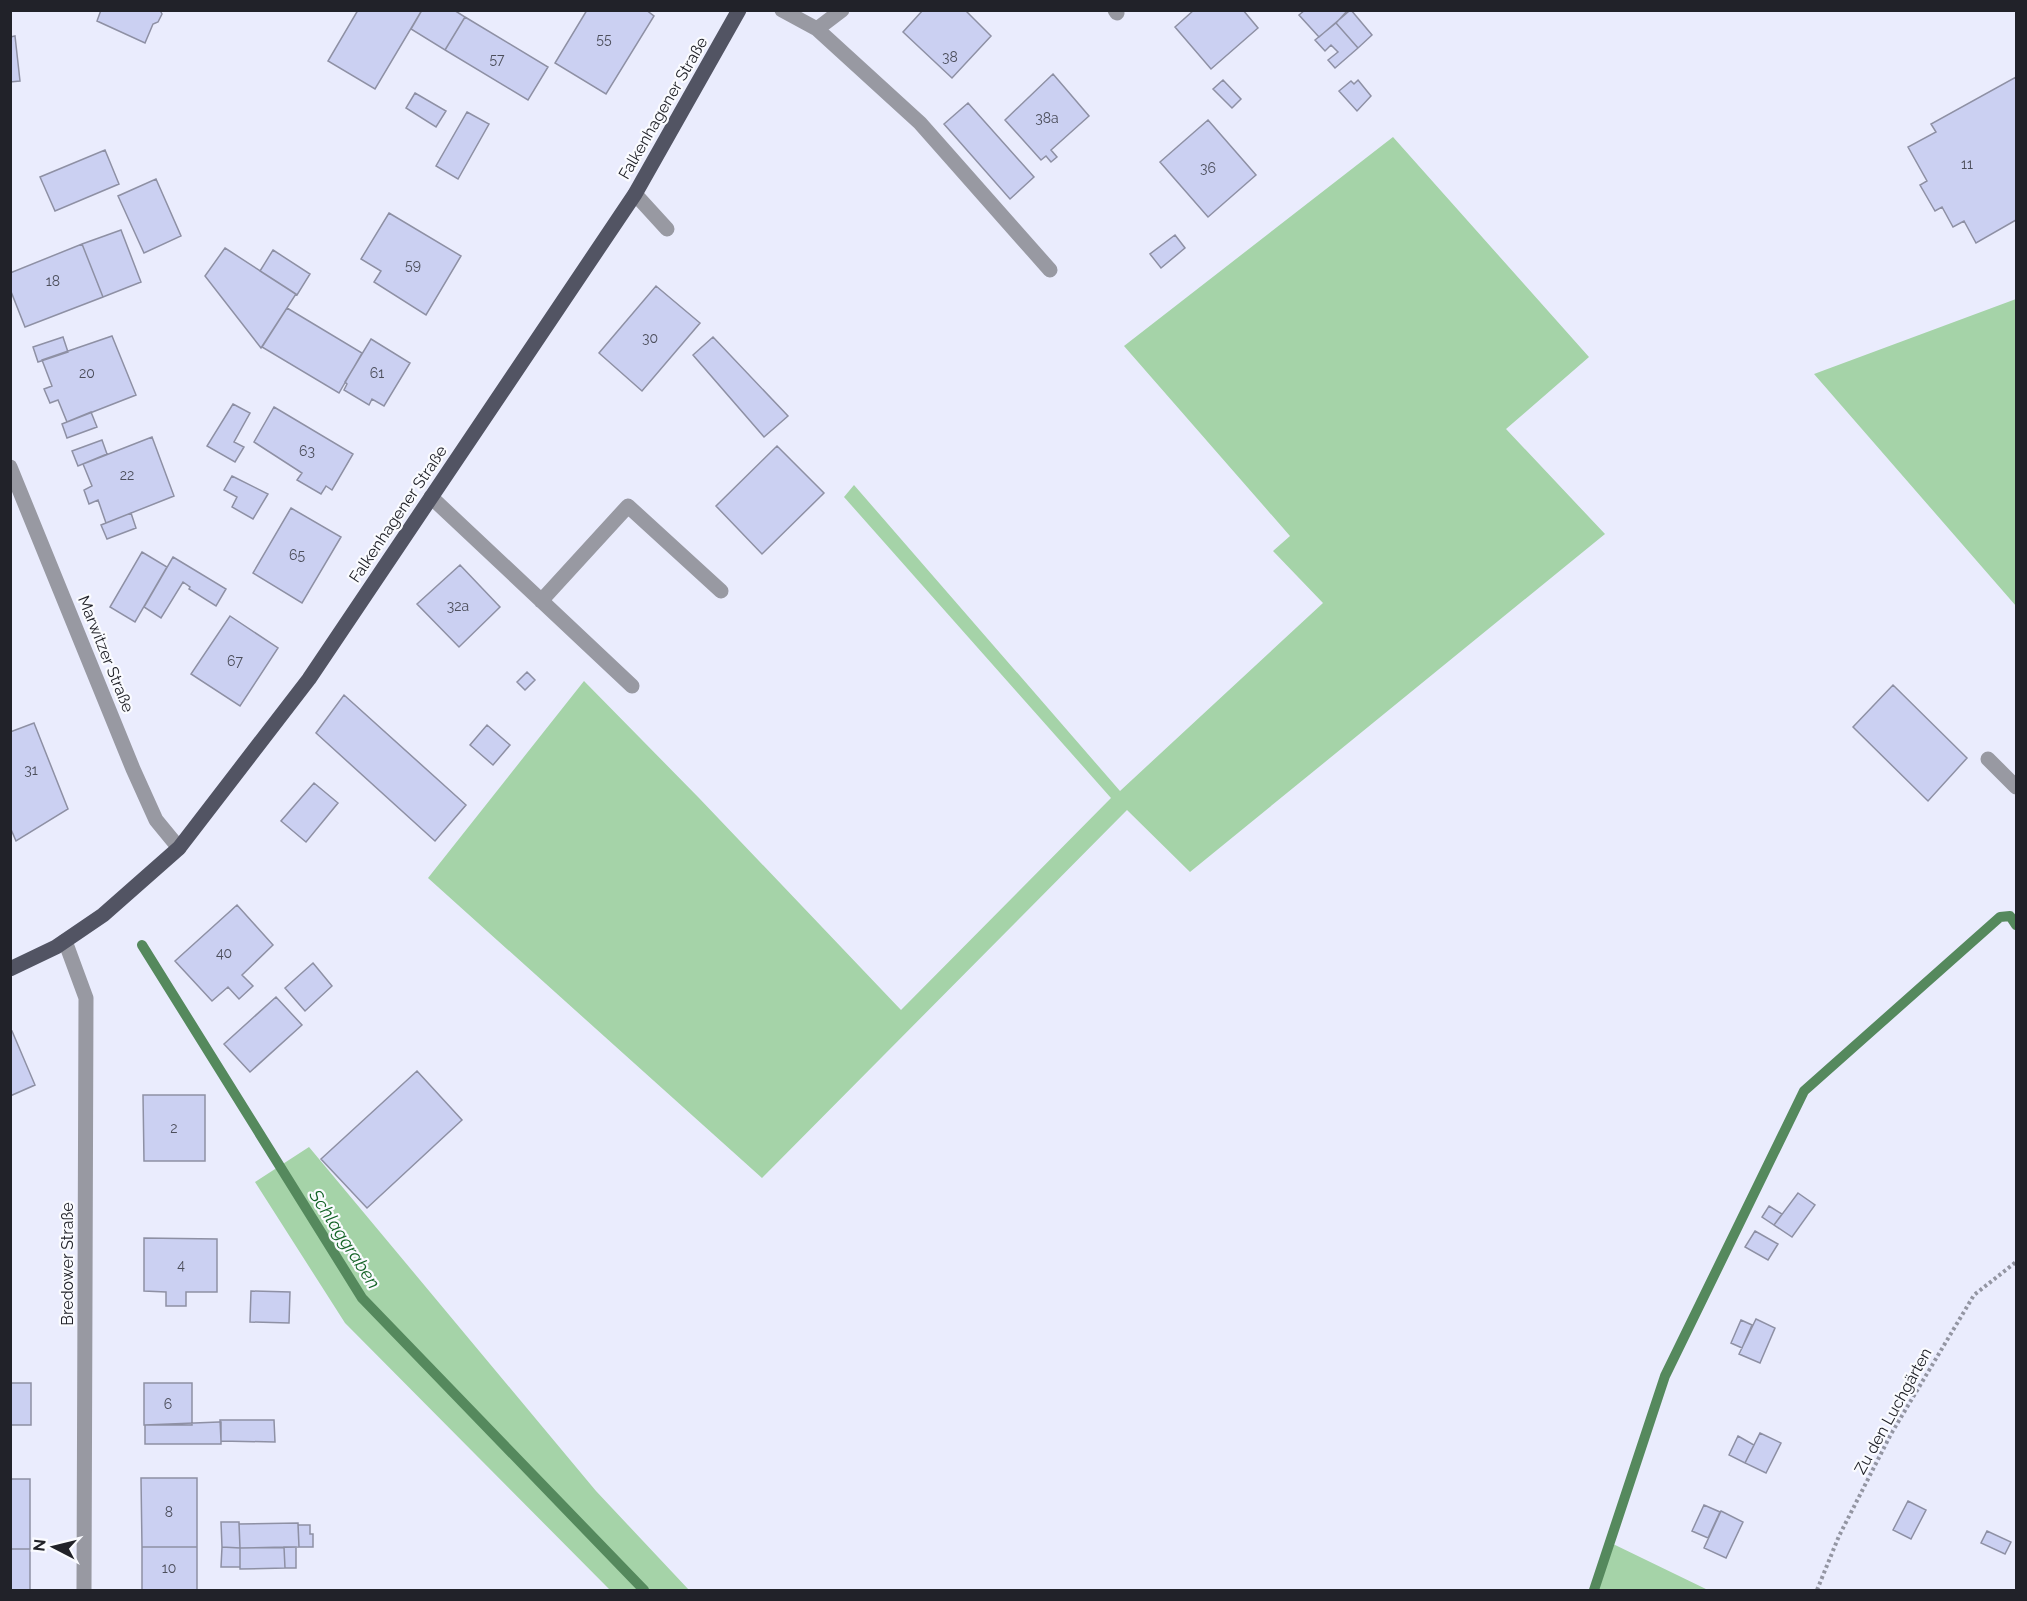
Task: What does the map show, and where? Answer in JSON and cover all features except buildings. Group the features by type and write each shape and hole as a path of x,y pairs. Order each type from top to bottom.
{"main road":[{"name":"Falkenhagener Straße","path":"10,969 66,941 103,915 179,848 309,678 634,194 740,10"}],"street":[{"path":"782,10 817,29 920,123 1050,270"},
{"path":"817,29 842,10"},
{"path":"634,194 667,230"},
{"name":"Marwitzer Straße","path":"10,467 133,769 156,820 179,848"},
{"path":"430,497 632,686"},
{"path":"541,602 628,506 721,591"},
{"path":"1988,759 2016,787"},
{"name":"Bredower Straße","path":"66,941 86,998 84,1590"}],"path":[{"name":"Zu den Luchgärten","path":"1817,1590 1839,1536 1891,1434 1974,1295 2016,1263"}],"green space":[{"path":"1393,137 1589,357 1506,429 1605,534 1190,872 1127,810 762,1178 428,878 584,681 901,1010 1111,798 844,497 854,485 1120,791 1323,603 1273,551 1290,536 1124,346"},
{"path":"2016,299 2016,606 1814,374"},
{"path":"309,1147 596,1491 689,1590 610,1590 345,1323 255,1182"},
{"path":"1611,1543 1708,1590 1594,1590"}],"waterway":[{"path":"1594,1590 1665,1376 1804,1091 2000,917 2010,916 2016,925"},
{"name":"Schlaggraben","path":"142,945 362,1298 644,1590"}]}
